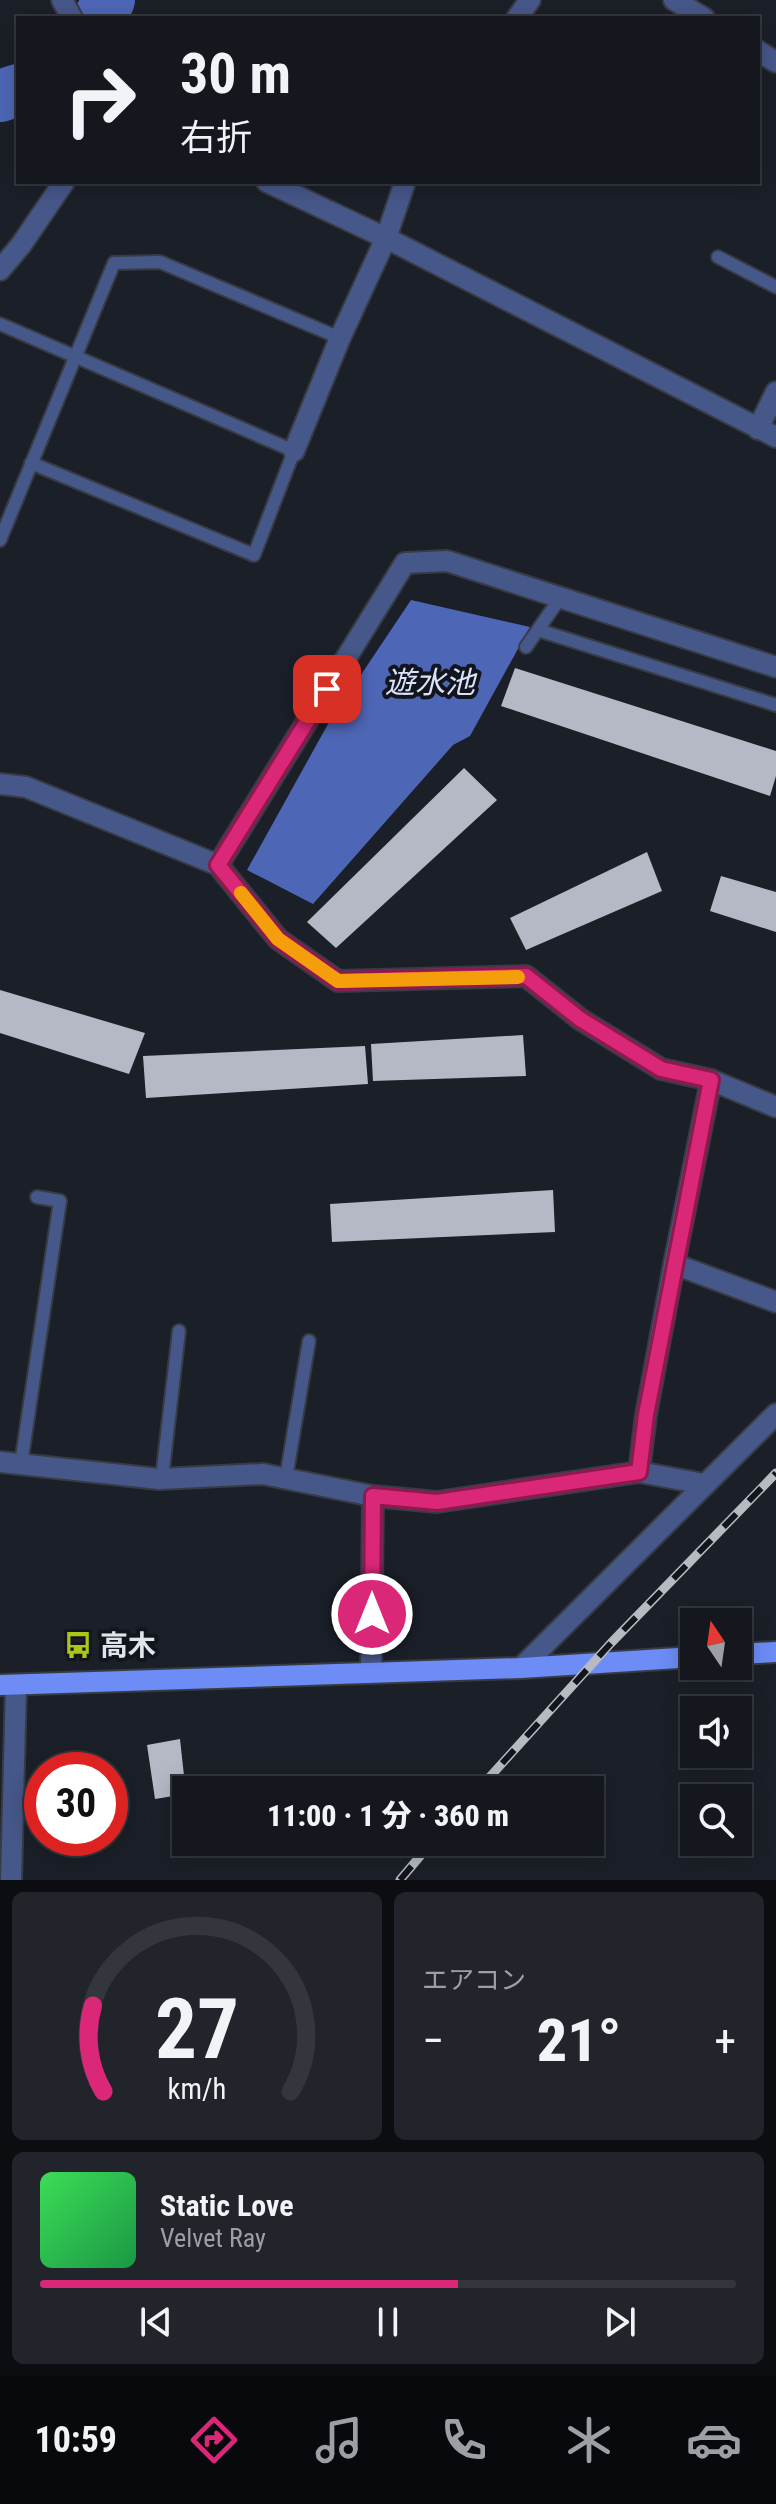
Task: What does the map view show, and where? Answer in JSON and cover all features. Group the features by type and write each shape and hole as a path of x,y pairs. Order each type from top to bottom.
{"main road":[{"path":"752,1653 776,1652"},
{"path":"8,1685 521,1668 680,1658"}],"street":[{"path":"674,0 701,16"},
{"path":"0,270 10,244 62,184"},
{"path":"271,184 386,238 767,433 776,392"},
{"path":"294,451 340,338 386,238 404,184"},
{"path":"218,865 405,563 447,561 776,667"},
{"path":"0,784 26,787 218,865 278,939 338,981 526,976 580,1019 661,1069 711,1080 776,1107"},
{"path":"639,1472 646,1415 711,1080"},
{"path":"674,1264 776,1302"},
{"path":"521,1668 776,1414"},
{"path":"0,1462 162,1478 263,1474 373,1496 437,1502 639,1472 704,1484"},
{"path":"371,1673 373,1496"},
{"path":"8,1685 11,1880"}],"lane":[{"path":"718,257 776,287"},
{"path":"0,540 114,263 160,262 340,338"},
{"path":"0,324 294,451 254,555 31,463"},
{"path":"526,647 560,598"},
{"path":"538,630 776,705"},
{"path":"21,1464 60,1201 37,1197"},
{"path":"162,1478 179,1331"},
{"path":"286,1478 309,1341"}],"water":[{"name":"遊水池","path":"411,600 530,627 470,736 453,745 313,904 247,870 328,724"}],"building":[{"path":"515,668 776,751 776,776 770,796 501,706"},
{"path":"464,768 497,800 336,948 307,922"},
{"path":"647,852 662,891 526,950 510,918"},
{"path":"721,876 776,892 776,932 710,911"},
{"path":"0,990 145,1033 129,1074 0,1033"},
{"path":"523,1035 526,1076 373,1081 371,1044"},
{"path":"365,1046 368,1084 146,1098 143,1056"},
{"path":"553,1190 555,1232 332,1242 330,1204"},
{"path":"180,1739 184,1776 172,1776 172,1796 155,1799 147,1745"}],"waterway":[{"path":"100,16 109,0"},
{"path":"0,96 16,91"}],"railway":[{"path":"491,1776 611,1643 776,1473"},
{"path":"400,1880 420,1856"}],"slow traffic":[{"path":"241,893 278,939 338,981 518,977"}],"place":[{"name":"高木","path":"78,1645"}],"route":[{"path":"327,689 218,865 278,939 338,981 526,976 580,1019 661,1069 711,1080 646,1415 639,1472 437,1502 373,1496 372,1614"}]}
